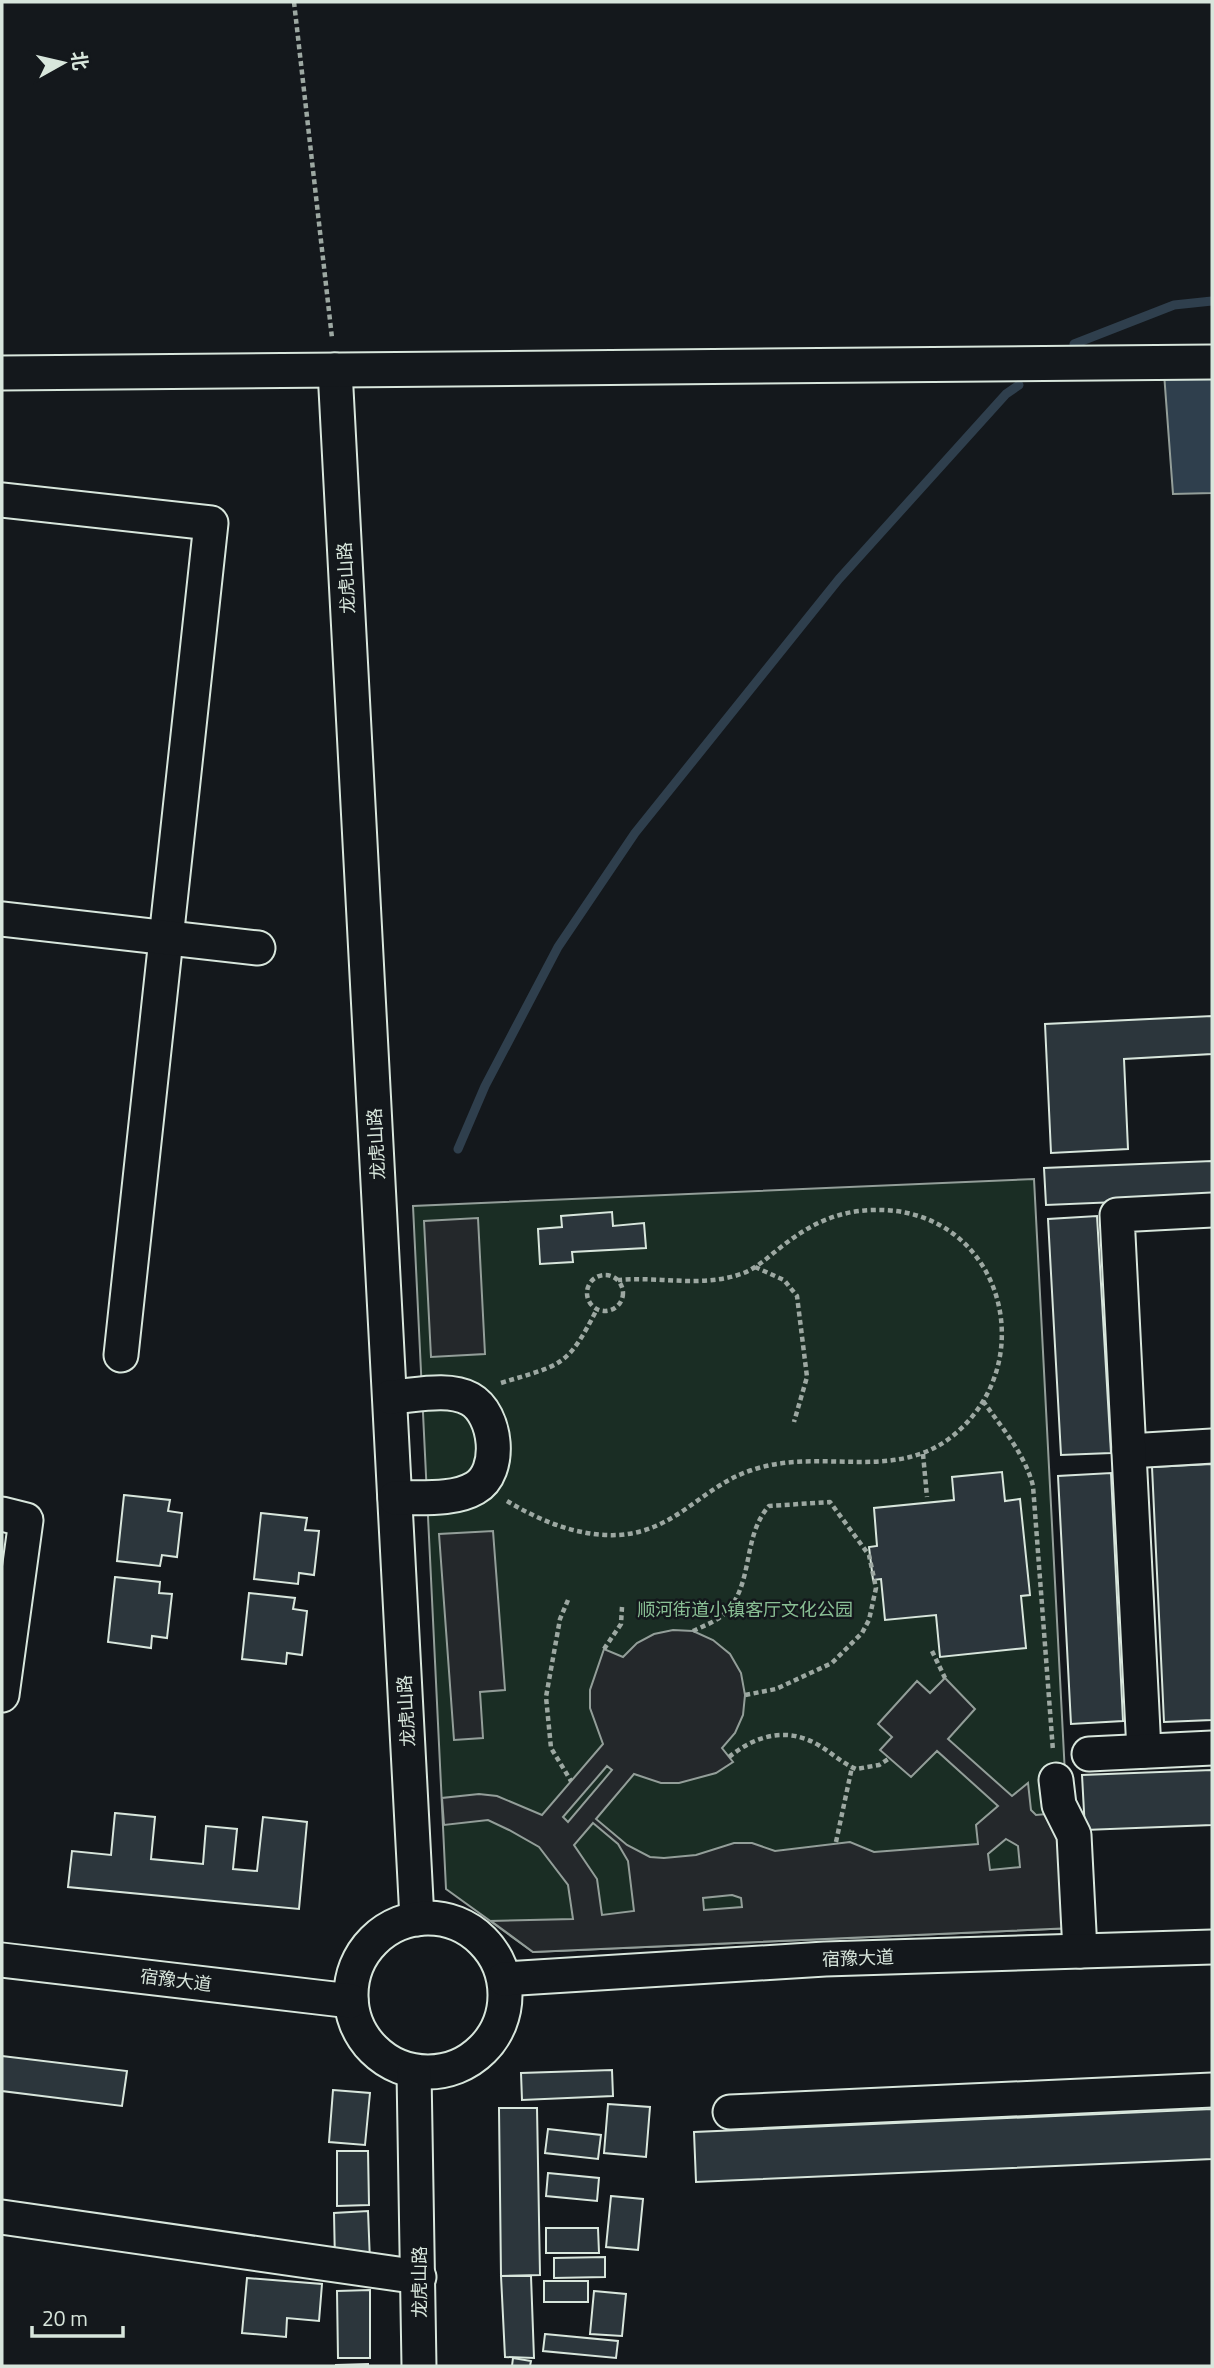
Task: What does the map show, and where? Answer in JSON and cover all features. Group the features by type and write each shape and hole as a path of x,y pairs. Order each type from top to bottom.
{"street":[{"path":"2,373 1212,362"},
{"name":"龙虎山路","path":"335,370 417,1919"},
{"path":"2,500 211,523 121,1355"},
{"path":"2,919 258,948"},
{"path":"1144,1751 1117,1215 1212,1210"},
{"path":"390,1397 446,1393 471,1399 484,1412 490,1428 493,1464 484,1481 476,1488 450,1496 395,1498"},
{"path":"1129,1451 1212,1446"},
{"path":"2,1514 26,1520 2,1695"},
{"path":"1089,1754 1212,1748"},
{"path":"1056,1780 1059,1805 1074,1835 1080,1951"},
{"path":"431,1917 456,1923 478,1936 495,1955 504,1979 505,2004 498,2029 484,2049 463,2064 440,2072 414,2071 391,2063 371,2048 357,2025 351,2001 354,1975 364,1951 382,1932 398,1923 417,1919 431,1917"},
{"name":"宿豫大道","path":"504,1979 825,1959 1212,1947"},
{"name":"宿豫大道","path":"2,1960 351,2001"},
{"name":"龙虎山路","path":"414,2071 419,2366"},
{"path":"730,2112 1212,2090"},
{"path":"2,2217 419,2277"}],"path":[{"path":"294,2 335,370"},
{"path":"484,1481 528,1514 558,1526 617,1535 642,1532 672,1520 727,1482 751,1470 812,1459 887,1462 923,1454 950,1438 983,1401 998,1366 1003,1335 1000,1309 990,1277 976,1252 954,1231 928,1217 899,1211 848,1213 808,1227 754,1267 720,1280 618,1280 602,1275 589,1284 588,1301 597,1309 609,1310 619,1304 623,1292 618,1280"},
{"path":"754,1267 784,1280 797,1296 807,1377 794,1422"},
{"path":"471,1399 502,1383 564,1362 575,1350 597,1309"},
{"path":"983,1401 1029,1471 1033,1486 1056,1780"},
{"path":"923,1454 927,1497"},
{"path":"692,1631 725,1614 737,1598 756,1525 769,1506 820,1501 836,1508 872,1563 876,1588 869,1620 862,1633 832,1663 776,1689 745,1695"},
{"path":"568,1600 560,1619 546,1697 551,1748 571,1781"},
{"path":"604,1648 621,1624 622,1607"},
{"path":"932,1651 945,1678"},
{"path":"729,1757 752,1741 786,1735 817,1744 852,1767 866,1768 890,1758"},
{"path":"836,1842 852,1767"}],"green space":[{"name":"顺河街道小镇客厅文化公园","path":"1034,1179 1073,1928 533,1952 446,1889 413,1206"}],"shaded area":[{"path":"478,1218 485,1354 431,1357 424,1221"},
{"path":"493,1531 505,1690 480,1692 483,1738 454,1740 439,1534"},
{"path":"673,1630 693,1631 713,1640 730,1654 741,1673 745,1695 743,1715 735,1733 722,1748 733,1762 716,1773 679,1783 661,1783 634,1774 596,1819 627,1845 650,1857 664,1858 696,1855 734,1843 752,1843 775,1851 850,1842 874,1852 978,1844 976,1825 998,1806 937,1751 911,1777 880,1750 892,1737 878,1724 917,1681 930,1693 945,1678 975,1709 948,1739 1012,1796 1028,1783 1031,1810 1036,1815 1058,1813 1073,1928 533,1952 491,1921 573,1919 568,1885 539,1847 509,1830 488,1820 444,1825 442,1798 479,1794 497,1796 542,1815 603,1744 590,1708 590,1690 604,1649 623,1657 637,1643 654,1634","holes":["607,1766 612,1770 568,1822 563,1817","593,1823 618,1844 628,1861 634,1911 602,1915 597,1879 574,1845","1006,1839 1018,1846 1020,1867 990,1870 988,1854","732,1895 741,1898 742,1907 704,1910 703,1898"]}],"water":[{"path":"1164,373 1212,373 1212,493 1173,494"}],"building":[{"path":"1212,1016 1212,1054 1124,1059 1128,1149 1051,1153 1045,1024"},
{"path":"1212,1161 1212,1198 1046,1205 1044,1168"},
{"path":"612,1212 613,1226 644,1223 646,1248 572,1252 573,1262 540,1264 538,1229 562,1227 561,1216"},
{"path":"1097,1216 1111,1453 1061,1455 1048,1219"},
{"path":"1212,1464 1212,1720 1164,1722 1152,1467"},
{"path":"1002,1472 1005,1501 1020,1499 1030,1595 1021,1596 1026,1648 940,1657 936,1615 885,1620 881,1579 873,1580 869,1547 877,1546 874,1508 954,1500 952,1477"},
{"path":"1111,1473 1123,1721 1071,1724 1058,1476"},
{"path":"124,1495 170,1500 168,1511 182,1513 177,1557 162,1555 160,1566 117,1561"},
{"path":"261,1513 307,1518 305,1530 319,1531 314,1575 299,1573 298,1584 254,1579"},
{"path":"115,1577 160,1582 159,1593 172,1594 167,1638 152,1636 151,1648 108,1642"},
{"path":"249,1593 295,1598 293,1609 307,1611 302,1655 287,1653 286,1664 242,1659"},
{"path":"1212,1770 1212,1825 1085,1830 1082,1775"},
{"path":"115,1813 155,1817 151,1859 203,1864 206,1826 237,1829 233,1869 257,1871 263,1817 307,1822 299,1909 68,1887 72,1851 111,1855"},
{"path":"2,2056 127,2071 122,2106 2,2091"},
{"path":"612,2070 613,2096 522,2100 521,2073"},
{"path":"333,2090 370,2093 365,2145 329,2142"},
{"path":"608,2104 650,2107 646,2157 604,2153"},
{"path":"499,2108 537,2108 540,2275 501,2276"},
{"path":"1212,2109 1212,2159 696,2182 694,2132"},
{"path":"548,2129 601,2135 598,2159 545,2153"},
{"path":"337,2151 368,2151 369,2205 337,2206"},
{"path":"548,2173 599,2178 597,2201 546,2196"},
{"path":"611,2196 643,2199 638,2250 606,2247"},
{"path":"368,2211 370,2261 335,2263 334,2213"},
{"path":"546,2228 598,2228 599,2253 546,2253"},
{"path":"605,2257 605,2277 554,2278 554,2258"},
{"path":"501,2276 531,2276 534,2358 505,2357"},
{"path":"247,2278 322,2284 319,2321 287,2318 286,2337 242,2333"},
{"path":"544,2281 588,2281 588,2302 544,2302"},
{"path":"370,2290 370,2358 338,2358 337,2291"},
{"path":"594,2291 626,2294 622,2336 590,2334"},
{"path":"545,2334 618,2341 616,2358 543,2351"},
{"path":"513,2358 531,2361 530,2366 512,2366"},
{"path":"336,2365 368,2366 336,2366"}],"waterway":[{"path":"1074,344 1174,305 1212,301"},
{"path":"458,1149 485,1086 558,947 635,833 839,579 1006,394 1019,385"}]}
